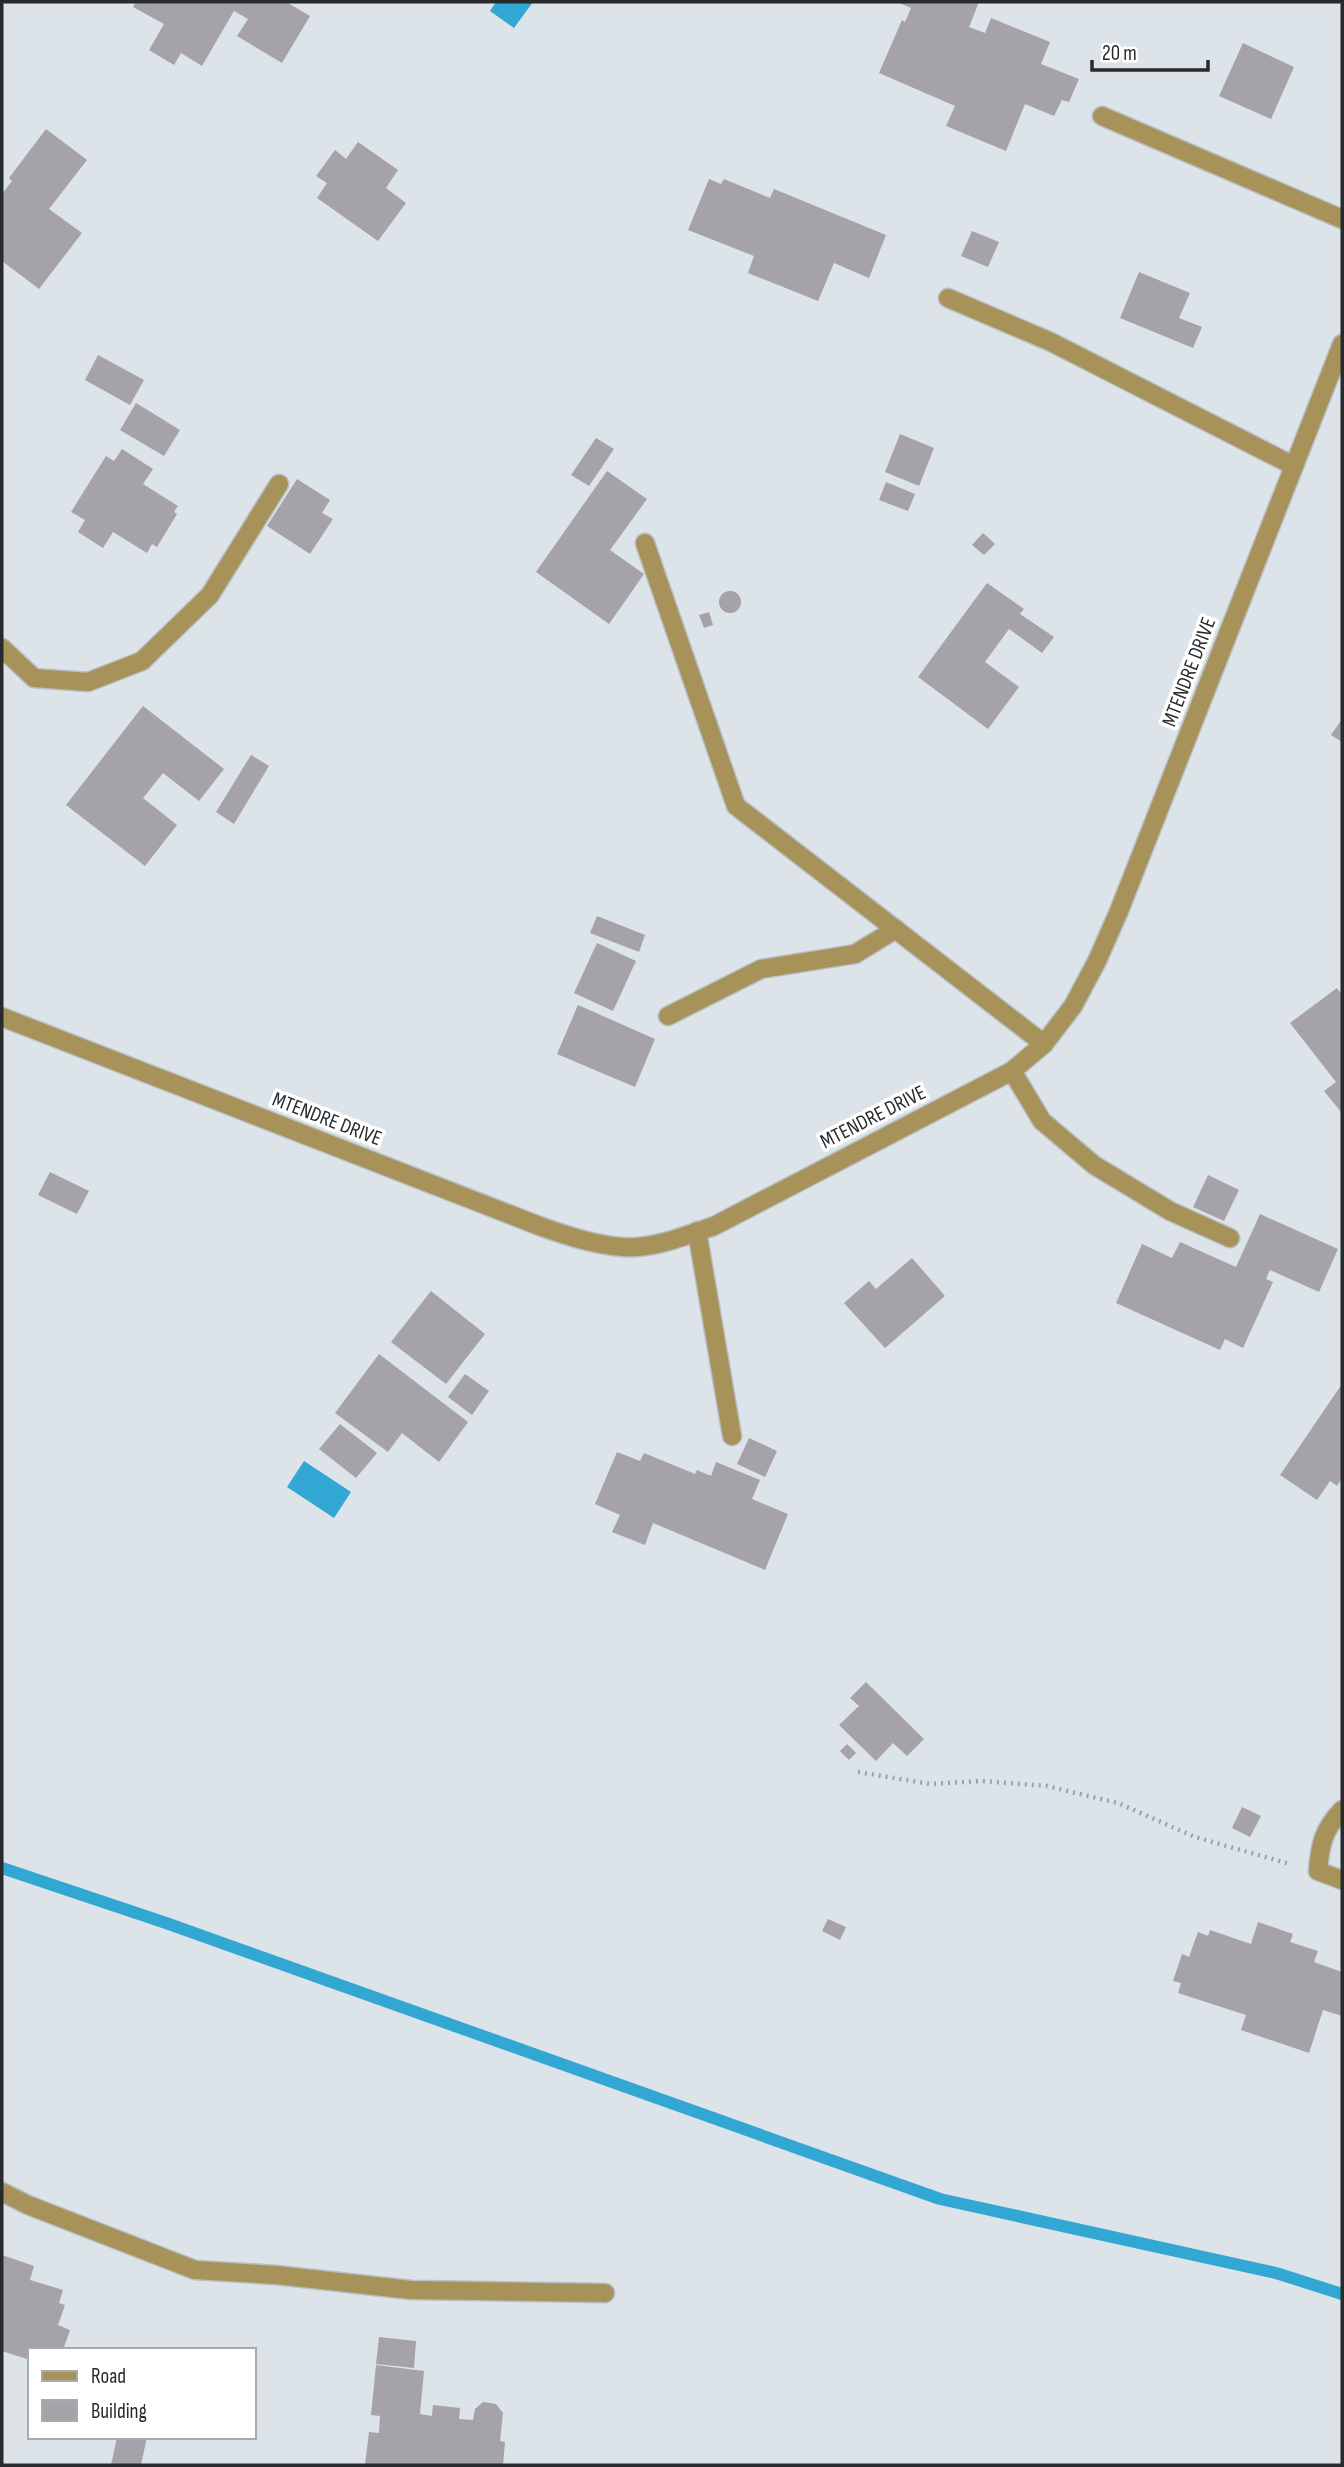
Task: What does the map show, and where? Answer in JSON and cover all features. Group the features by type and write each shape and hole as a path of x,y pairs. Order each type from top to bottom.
{"street":[{"path":"1102,116 1342,219"},
{"path":"948,298 1051,342 1294,466"},
{"name":"MTENDRE DRIVE","path":"2,1017 529,1222 587,1241 625,1247 670,1241 714,1226 1012,1071 1044,1044 1073,1006 1119,911 1342,344"},
{"path":"2,648 34,678 88,682 142,661 210,595 279,484"},
{"path":"645,543 736,806 1044,1044"},
{"path":"668,1016 761,969 855,954 897,929"},
{"path":"1012,1071 1042,1121 1094,1165 1170,1211 1230,1238"},
{"path":"697,1231 732,1436"},
{"path":"1342,1810 1320,1844 1318,1871 1342,1880"},
{"path":"2,2192 28,2205 195,2270 276,2275 411,2290 605,2293"}],"path":[{"path":"858,1772 930,1784 982,1781 1047,1786 1118,1803 1195,1837 1318,1871"}],"water":[{"path":"496,2 533,2 514,28 490,11"},
{"path":"304,1461 351,1492 334,1518 287,1487"}],"building":[{"path":"136,2 286,2 310,16 282,63 237,36 248,19 234,11 202,66 181,53 174,65 149,50 164,24 133,7"},
{"path":"897,2 979,2 969,27 985,33 991,18 1050,42 1041,64 1079,79 1069,102 1062,100 1054,116 1025,104 1006,151 946,126 955,106 879,73 902,20 905,22 911,8"},
{"path":"1243,43 1294,67 1271,119 1219,96"},
{"path":"46,129 87,160 49,209 82,233 39,289 2,261 2,194 12,181 9,178"},
{"path":"358,142 398,170 386,188 406,203 378,241 317,198 327,183 316,176 335,150 346,159"},
{"path":"709,179 721,184 724,179 770,198 774,189 886,235 869,278 834,263 818,301 748,273 754,256 688,230"},
{"path":"972,231 999,242 988,267 961,256"},
{"path":"1139,272 1190,293 1179,318 1202,327 1193,348 1120,318"},
{"path":"98,355 144,380 130,405 85,380"},
{"path":"136,403 180,430 164,456 120,430"},
{"path":"900,434 934,448 919,486 885,472"},
{"path":"596,438 614,449 589,486 571,475"},
{"path":"122,449 153,469 143,484 178,506 174,512 177,514 157,547 152,544 147,553 113,532 103,548 78,532 85,520 71,512 106,456 114,461"},
{"path":"607,471 647,499 610,550 644,574 609,624 536,572"},
{"path":"297,479 330,500 322,513 333,519 310,554 267,526"},
{"path":"886,482 915,494 908,511 879,500"},
{"path":"983,533 995,544 984,555 972,545"},
{"path":"987,583 1024,609 1020,614 1054,637 1042,653 1009,629 985,662 1019,687 988,729 918,677"},
{"path":"730,591 738,594 741,602 738,610 730,613 722,610 719,602 722,594"},
{"path":"709,612 713,625 704,628 699,615"},
{"path":"143,706 224,769 199,801 163,773 143,798 177,825 145,866 66,805"},
{"path":"1342,719 1342,742 1331,735"},
{"path":"251,755 269,766 234,824 216,812"},
{"path":"597,916 645,935 639,952 590,933"},
{"path":"597,943 636,961 613,1011 574,993"},
{"path":"1337,988 1342,995 1342,1113 1324,1091 1336,1082 1290,1023"},
{"path":"578,1005 655,1039 635,1087 557,1054"},
{"path":"50,1172 89,1191 77,1214 38,1195"},
{"path":"1208,1175 1239,1190 1224,1221 1193,1207"},
{"path":"1260,1214 1338,1249 1319,1292 1270,1270 1266,1279 1273,1282 1243,1348 1225,1339 1220,1350 1116,1303 1142,1244 1172,1258 1180,1242 1236,1267"},
{"path":"912,1258 945,1296 885,1348 844,1303 869,1281 876,1289"},
{"path":"431,1291 485,1334 446,1384 391,1342"},
{"path":"379,1354 468,1422 439,1462 402,1433 388,1452 335,1413"},
{"path":"465,1374 489,1391 472,1415 448,1397"},
{"path":"1342,1384 1342,1478 1337,1486 1330,1481 1317,1500 1280,1475"},
{"path":"340,1424 377,1453 356,1478 319,1449"},
{"path":"749,1438 777,1451 765,1477 737,1464"},
{"path":"617,1452 640,1461 644,1453 695,1474 697,1470 711,1476 716,1462 760,1480 752,1499 788,1514 765,1570 653,1523 645,1545 612,1532 620,1515 595,1504"},
{"path":"866,1682 924,1739 907,1756 893,1743 876,1761 839,1725 859,1706 850,1698"},
{"path":"847,1744 856,1753 849,1760 840,1751"},
{"path":"1242,1807 1261,1816 1250,1837 1232,1828"},
{"path":"828,1919 846,1927 840,1940 822,1931"},
{"path":"1258,1922 1293,1934 1290,1942 1318,1951 1314,1962 1342,1972 1342,2016 1323,2010 1309,2053 1241,2030 1246,2015 1178,1993 1181,1983 1173,1981 1182,1954 1189,1957 1198,1932 1208,1936 1210,1930 1251,1944"},
{"path":"2,2255 34,2266 30,2280 63,2290 59,2303 65,2305 58,2325 70,2330 64,2348 28,2348 28,2359 2,2351"},
{"path":"379,2337 416,2341 414,2368 376,2364"},
{"path":"376,2365 424,2371 420,2414 432,2416 433,2405 460,2408 459,2419 473,2420 475,2409 483,2402 496,2404 503,2413 500,2441 505,2442 503,2465 365,2465 369,2432 379,2433 380,2416 371,2415"},
{"path":"117,2439 147,2439 141,2465 111,2465"}],"waterway":[{"path":"2,1868 166,1923 940,2199 1276,2273 1342,2294"}]}
